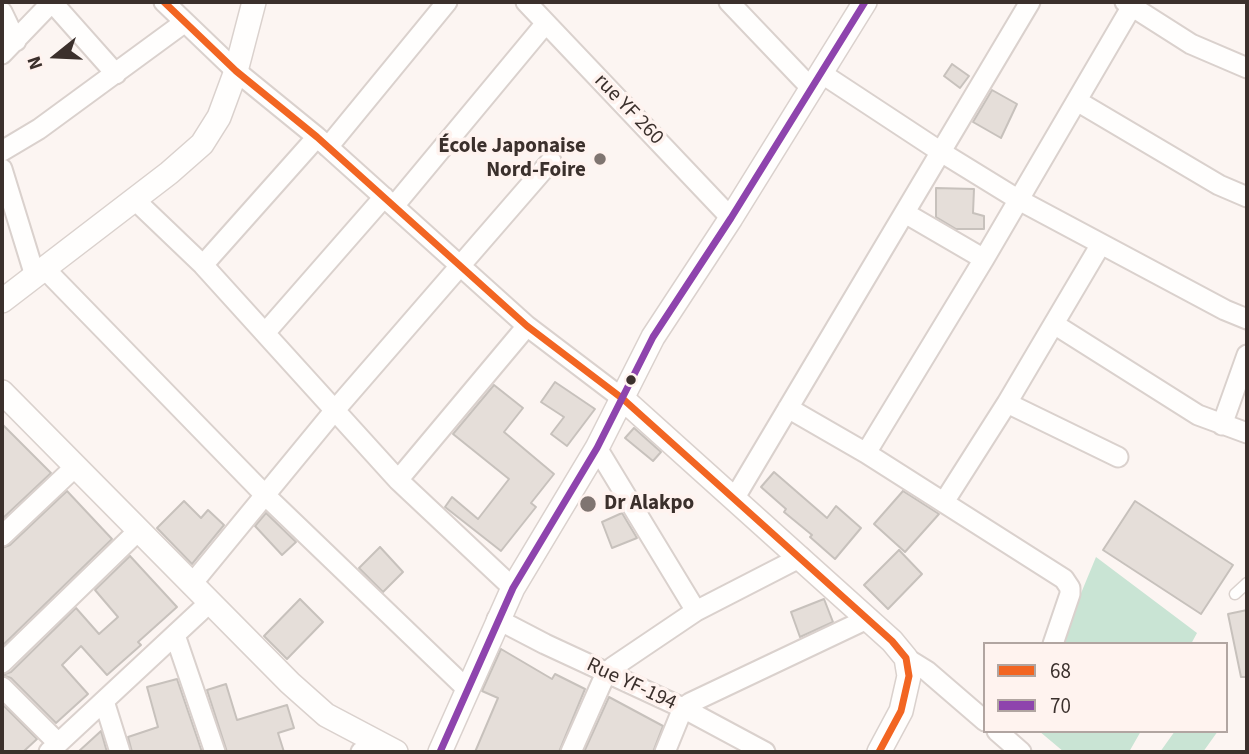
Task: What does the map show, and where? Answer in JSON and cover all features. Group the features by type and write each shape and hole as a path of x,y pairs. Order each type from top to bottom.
{"street":[{"path":"9,47 52,2 116,74"},
{"path":"164,2 236,71 323,142 527,326 623,399 801,557 892,641 906,658 927,671 983,718"},
{"path":"2,301 135,200 202,144 219,117 236,71 254,2"},
{"path":"203,265 323,142 447,2"},
{"name":"rue YF 260","path":"526,2 731,218"},
{"path":"729,2 816,81 1019,200 1225,310 1247,319"},
{"path":"440,752 497,619 597,448 653,337 731,218 865,2"},
{"path":"734,499 1027,3"},
{"path":"866,453 1077,101 1128,4 1191,44 1247,68"},
{"path":"2,12 9,47"},
{"path":"2,151 39,129 185,22"},
{"path":"265,332 389,202 546,23"},
{"path":"1077,101 1219,185 1247,197"},
{"path":"191,585 335,410 551,161"},
{"path":"2,169 40,272 265,495 468,690"},
{"path":"135,200 203,265 398,480 513,588"},
{"path":"905,212 984,259"},
{"path":"944,502 1007,403 1101,244"},
{"path":"1054,324 1198,415 1247,433"},
{"path":"398,480 527,326"},
{"path":"1222,425 1247,355"},
{"path":"2,392 209,603 326,715 380,750"},
{"path":"1007,403 1118,457"},
{"path":"788,408 866,453 1064,579 1070,594 1054,642"},
{"path":"597,448 695,611"},
{"path":"2,536 75,467"},
{"path":"2,663 138,531"},
{"path":"570,752 606,673 620,661 695,611 801,557"},
{"path":"2,687 53,748 209,603"},
{"name":"Rue YF-194","path":"497,619 683,708 761,752"},
{"path":"665,752 683,708 701,696 867,619"},
{"path":"175,635 215,752"},
{"path":"878,752 901,711 909,676 906,658"},
{"path":"104,701 121,752"}],"lane":[{"path":"1235,594 1247,583"}],"green space":[{"path":"1096,557 1197,633 1192,642 1061,642"},
{"path":"1041,733 1140,733 1129,752 1064,752"},
{"path":"1174,733 1217,733 1203,752 1160,752"}],"building":[{"path":"952,64 969,76 960,88 944,76"},
{"path":"992,90 1017,104 1001,138 973,122"},
{"path":"936,188 974,189 973,213 984,216 984,229 956,229 936,217"},
{"path":"555,382 595,409 567,446 551,434 564,417 541,402"},
{"path":"494,385 523,408 504,432 554,474 531,503 536,507 501,551 445,507 452,497 478,519 509,479 453,434"},
{"path":"2,424 51,473 2,519"},
{"path":"634,428 661,452 653,461 625,438"},
{"path":"774,472 827,518 836,506 861,528 835,559 761,487"},
{"path":"67,491 112,539 2,646 2,548 10,545"},
{"path":"903,491 939,514 905,552 874,524"},
{"path":"184,501 201,518 208,510 224,525 192,564 157,528"},
{"path":"1135,501 1233,565 1201,614 1103,550"},
{"path":"266,513 296,542 282,555 255,526"},
{"path":"622,513 637,538 612,548 602,522"},
{"path":"380,547 403,572 383,592 359,568"},
{"path":"899,550 922,574 888,609 864,585"},
{"path":"130,556 177,607 138,642 141,645 107,675 81,646 62,665 88,694 56,723 11,678 2,675 11,672 76,608 99,634 118,617 95,590"},
{"path":"300,599 323,622 287,659 264,636"},
{"path":"824,599 833,622 800,637 791,612"},
{"path":"1247,610 1247,677 1241,677 1228,614"},
{"path":"501,649 552,679 555,674 585,689 559,752 475,752 498,698 482,691"},
{"path":"177,679 202,752 132,752 128,737 158,727 147,687"},
{"path":"226,684 237,720 287,705 294,728 278,733 284,752 227,752 207,690"},
{"path":"609,697 663,726 653,752 584,752"},
{"path":"2,704 37,739 23,752 2,752"},
{"path":"101,731 107,752 78,752"}],"transit line":[{"name":"68","path":"164,2 236,71 317,137 527,326 623,399 892,641 906,658 909,676 901,711 879,752"},
{"name":"70","path":"440,752 513,588 597,448 653,337 731,218 865,2"}],"place":[{"name":"École Japonaise Nord-Foire","path":"600,159"},
{"name":"Dr Alakpo","path":"588,504"}]}
